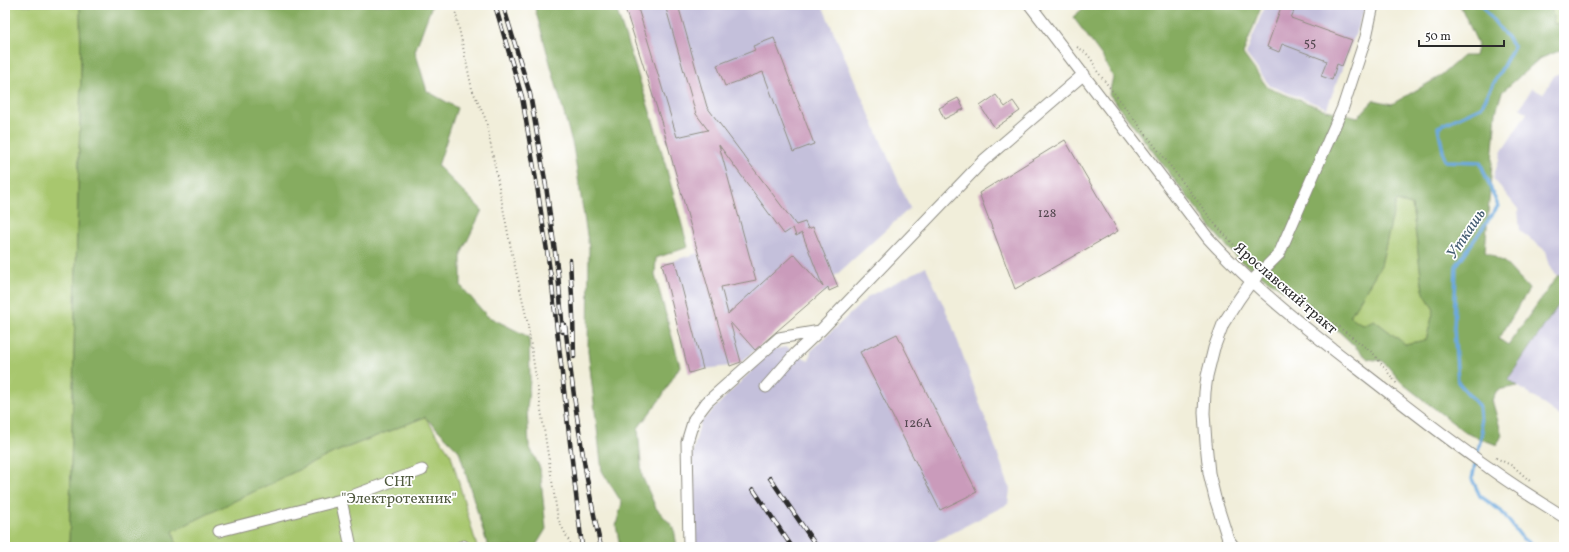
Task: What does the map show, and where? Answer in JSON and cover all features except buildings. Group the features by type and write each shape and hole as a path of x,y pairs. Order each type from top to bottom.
{"street":[{"name":"Ярославский тракт","path":"1030,5 1208,238 1231,263 1251,282 1329,346 1446,437 1489,469 1564,517"},
{"path":"1234,547 1228,539 1222,523 1209,473 1204,413 1207,376 1214,348 1221,330 1239,299 1251,282 1279,254 1343,106 1366,37 1373,5"},
{"path":"766,387 796,353 820,331 984,160 1084,74"},
{"path":"689,547 687,442 694,419 707,402 779,338 820,331"},
{"path":"219,531 341,500 422,470"},
{"path":"341,500 351,547"}],"path":[{"path":"454,5 472,89 486,120 511,249 527,320 558,519 572,547"},
{"path":"1074,46 1087,53 1093,60 1097,71 1215,224 1245,257 1264,269 1373,353 1401,389"}],"shaded area":[{"path":"624,5 822,5 910,208 834,277 838,287 819,294 741,362 730,366 703,369 689,373 662,264 698,253 661,121"},
{"path":"1265,5 1366,5 1327,108 1270,86 1246,54"},
{"path":"1564,71 1564,280 1551,270 1546,251 1520,231 1518,209 1493,178 1502,151 1527,113 1520,108 1532,88 1543,94 1554,76"},
{"path":"926,267 951,322 1010,489 1008,504 932,543 934,547 694,547 692,456 700,423 773,349 787,347 809,361 811,351 869,296"},
{"path":"1564,297 1564,419 1508,379"}],"green space":[{"path":"5,5 80,5 81,76 69,547 5,547"},
{"path":"80,5 432,5 415,51 427,91 457,108 438,166 482,210 461,254 461,286 487,316 529,337 530,380 527,409 529,446 540,468 546,529 535,547 488,547 459,451 425,417 333,453 173,531 177,547 69,547 81,76"},
{"path":"534,5 615,5 655,127 688,247 656,258 655,275 680,366 661,398 638,428 642,476 656,508 674,528 677,547 620,547 616,525 622,503 602,471 588,351 589,248 573,146"},
{"path":"1087,5 1262,5 1243,54 1268,88 1326,110 1358,117 1374,100 1392,104 1439,77 1463,56 1475,56 1478,44 1460,5 1551,5 1554,24 1564,23 1564,49 1539,59 1502,92 1496,112 1485,252 1504,262 1529,289 1499,339 1508,345 1558,275 1564,280 1564,297 1508,379 1518,386 1497,390 1492,400 1502,435 1497,445 1466,433 1403,384 1383,361 1368,359 1327,320 1240,261 1215,233 1109,94 1113,77 1102,56 1073,17","holes":["1396,201 1412,205 1423,291 1434,310 1426,340 1405,344 1374,320 1363,325 1350,316 1381,265"]},
{"path":"1551,5 1564,5 1564,23 1554,24"},
{"path":"1396,201 1412,205 1423,291 1434,310 1426,340 1405,344 1374,320 1363,325 1350,316 1381,265"},
{"name":"СНТ \"Электротехник\"","path":"425,417 451,455 477,547 177,547 173,531 333,453"}],"waterway":[{"name":"Уткашь","path":"1481,5 1514,46 1481,107 1438,127 1445,161 1480,162 1498,206 1456,266 1454,329 1458,382 1479,406 1482,432 1472,479 1480,496 1501,511 1523,539 1538,547"}],"railway":[{"path":"495,5 522,97 537,186 551,277 582,547"},
{"path":"503,5 530,94 546,186 558,274 563,332"},
{"path":"570,260 574,357"},
{"path":"565,325 580,437 589,492 601,547"},
{"path":"770,478 817,547"},
{"path":"753,489 792,547"}]}
